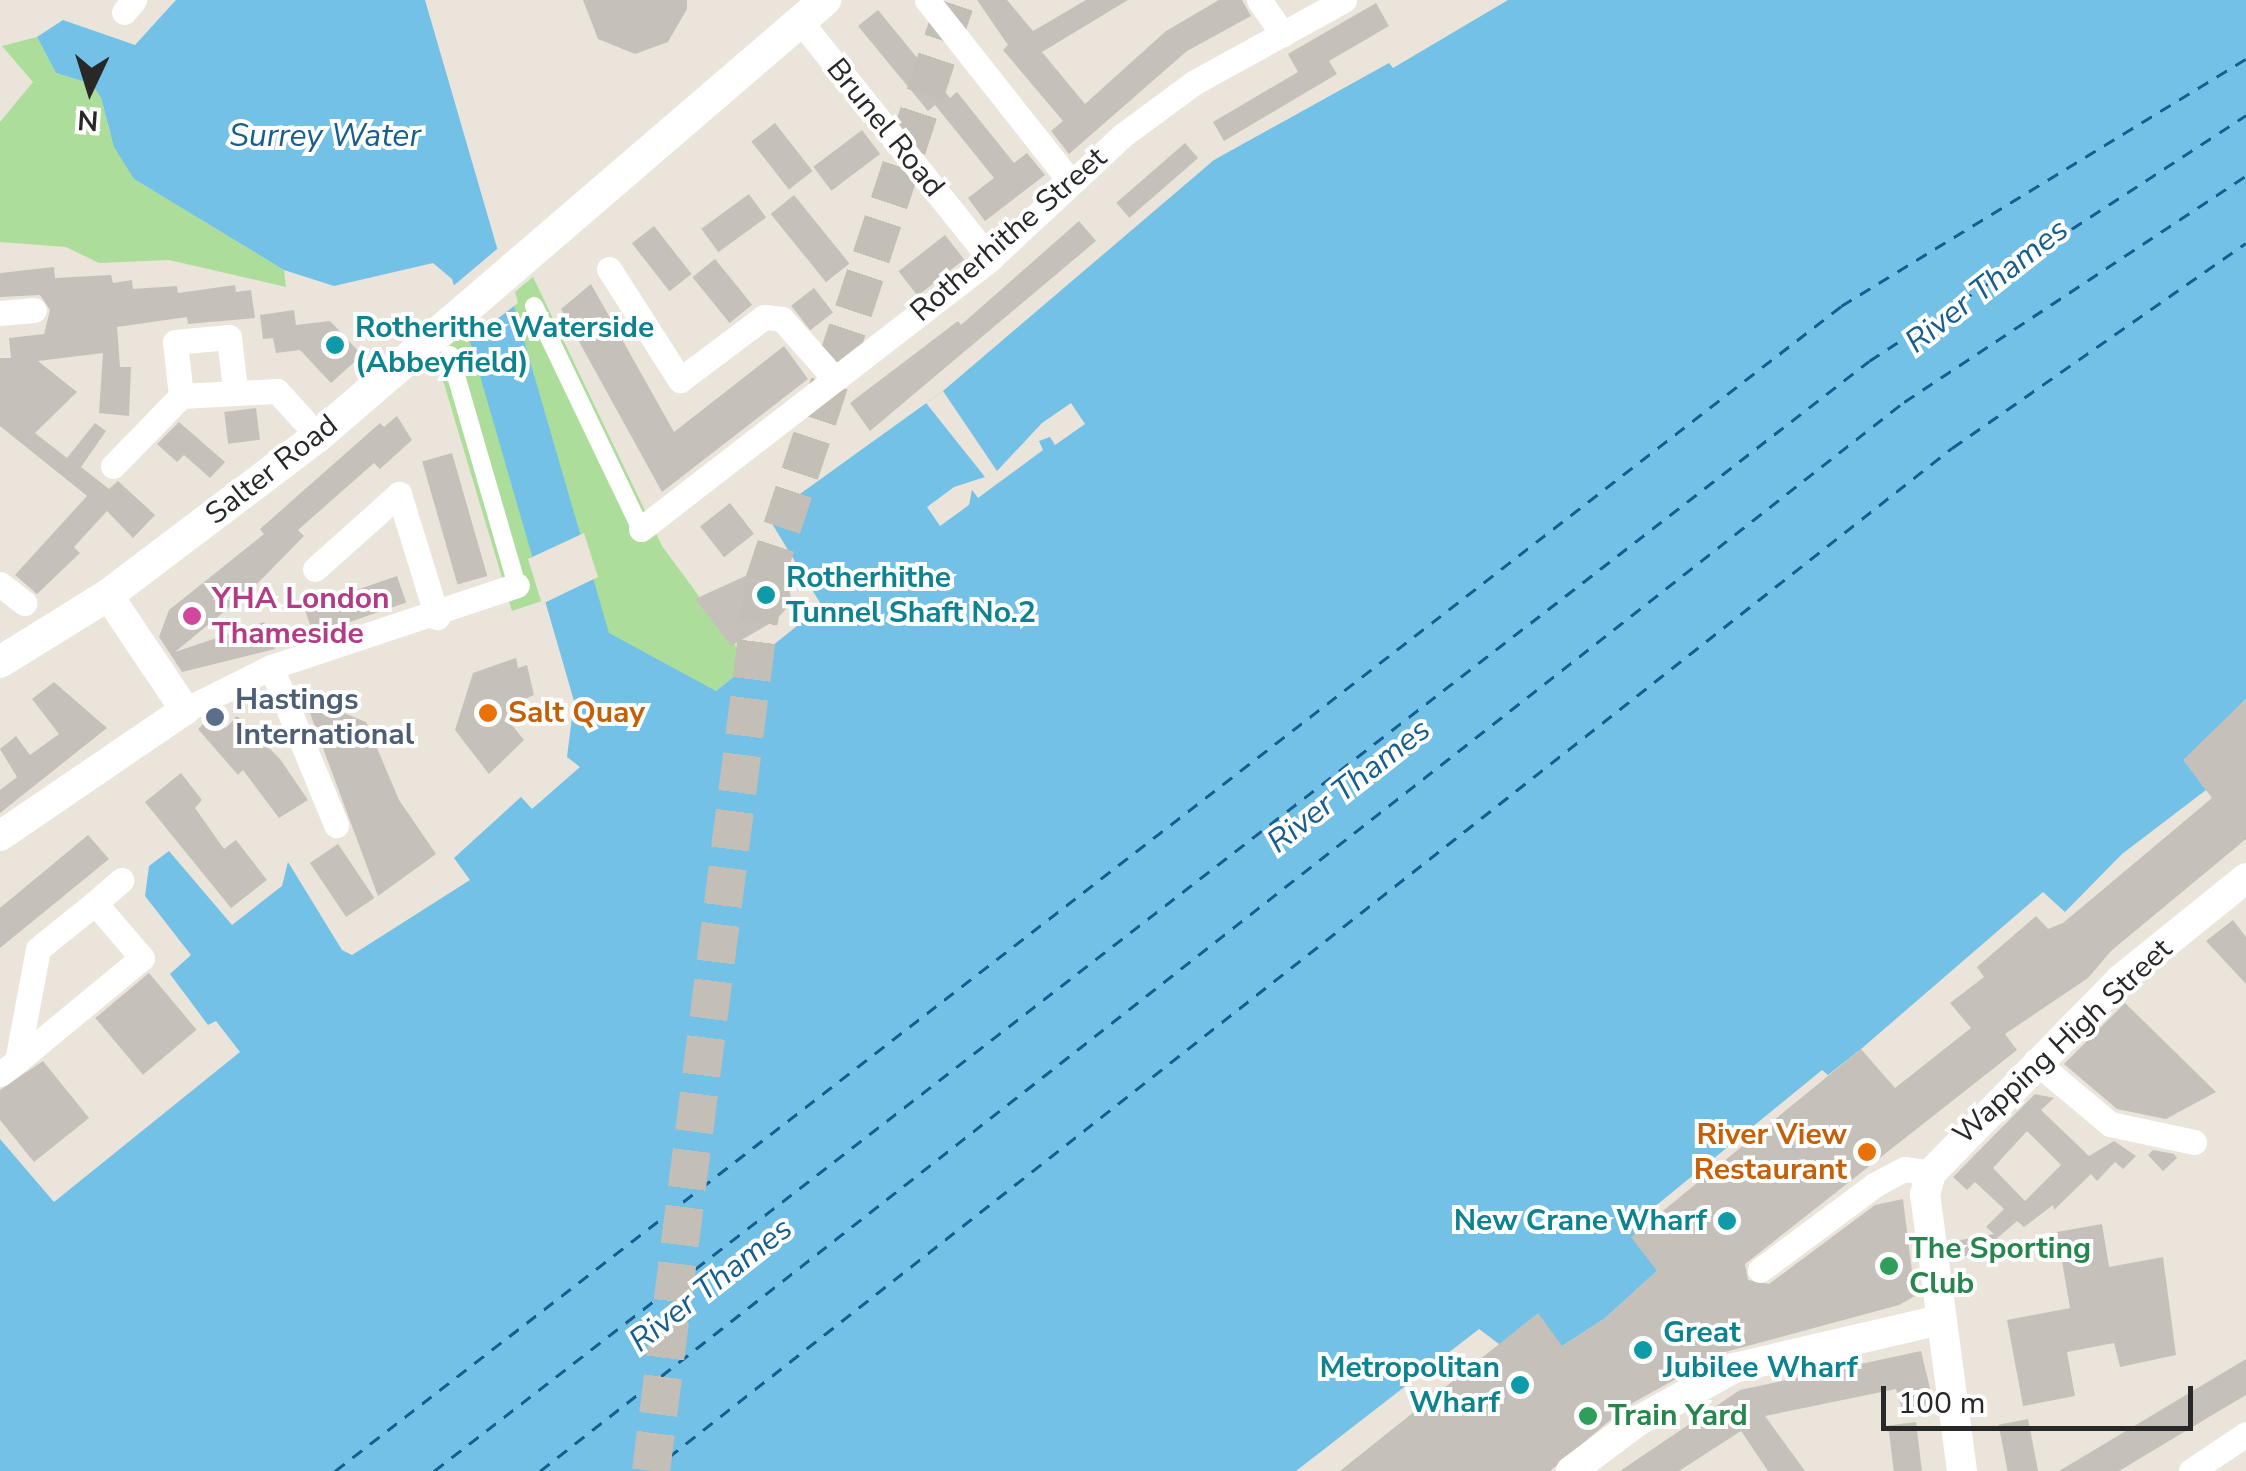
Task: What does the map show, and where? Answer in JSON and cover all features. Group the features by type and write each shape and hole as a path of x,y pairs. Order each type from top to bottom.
{"main road":[{"name":"Salter Road","path":"0,662 108,595 435,350 563,228 813,11"}],"street":[{"path":"927,0 1070,182"},
{"path":"1259,0 1284,34"},
{"name":"Rotherhithe Street","path":"641,529 990,260 1070,182 1195,82 1344,0"},
{"name":"Brunel Road","path":"813,11 990,260"},
{"path":"610,270 680,380 764,317 782,318 835,378"},
{"path":"534,306 641,529"},
{"path":"0,314 34,310"},
{"path":"182,396 175,342 229,336 235,390"},
{"path":"0,836 185,710 271,667 437,616 517,586 435,350"},
{"path":"113,466 182,396 277,390 318,436"},
{"path":"315,568 399,494 437,616"},
{"path":"0,584 24,604"},
{"path":"108,595 185,710"},
{"path":"271,667 336,826"},
{"path":"8,1068 38,948 121,880"},
{"name":"Wapping High Street","path":"1931,1173 2035,1061 2121,979 2242,891"},
{"path":"8,1068 142,958 95,903"},
{"path":"2035,1061 2110,1124 2194,1142"},
{"path":"1760,1270 1876,1184 1904,1169 1931,1173 1925,1194 1962,1471"},
{"path":"1571,1471 1638,1421 1734,1368 1940,1320"},
{"path":"2191,1471 2246,1434"}],"green space":[{"path":"37,37 56,73 92,84 101,98 110,133 134,179 284,270 286,287 169,260 99,263 66,247 0,242 0,122 33,82 2,46"},
{"path":"533,277 662,546 749,664 716,691 593,727 545,600 512,611 436,357"}],"water":[{"path":"176,0 425,0 609,633 716,691 822,606 768,517 943,391 1214,160 1389,63 1393,68 1508,0 2246,0 2246,699 2184,760 2206,790 2122,854 2065,912 2043,892 1861,1049 1828,1075 1822,1070 1631,1226 1657,1271 1604,1319 1562,1346 1499,1344 1479,1329 1296,1471 0,1471 0,1139 54,1202 240,1052 216,1021 208,1025 170,974 191,955 145,896 149,866 169,851 232,925 282,886 288,862 342,950 352,955 470,880 454,858 521,797 532,809 580,767 567,757 574,701 452,279 433,263 334,286 284,270 134,179 114,147 101,98 92,84 56,73 37,37 63,20 135,45"}],"pier":[{"path":"503,244 518,303 466,343 452,287"},
{"path":"943,391 997,471 1042,423 1071,403 1085,424 1055,445 1050,437 1039,441 1043,450 978,498 972,490 969,505 940,526 927,507 954,487 985,477 926,403"},
{"path":"584,533 598,577 542,604 528,559"}],"building":[{"path":"583,0 687,0 687,9 668,42 635,54 598,39"},
{"path":"977,0 1007,0 1033,31 1086,0 1128,0 1042,52 1085,104 1166,31 1219,0 1242,0 1251,16 1187,51 1069,154 1051,131 1063,121 1003,50 1008,45"},
{"path":"1376,3 1389,26 1329,61 1337,74 1224,141 1213,122 1298,72 1288,54"},
{"path":"878,10 950,98 957,92 1014,163 1027,153 1045,175 985,221 968,198 994,178 935,105 928,111 858,26"},
{"path":"775,123 813,171 789,190 751,141"},
{"path":"862,130 880,154 831,191 813,167"},
{"path":"1185,143 1198,158 1129,218 1116,203"},
{"path":"749,194 766,217 718,252 701,229"},
{"path":"794,195 849,263 826,282 771,214"},
{"path":"1079,221 1096,241 870,431 850,403 958,321 961,325"},
{"path":"654,226 692,274 669,291 632,243"},
{"path":"945,235 964,259 918,296 899,271"},
{"path":"715,259 752,305 730,323 692,277"},
{"path":"54,267 55,278 111,275 113,283 132,280 133,289 177,286 178,293 235,285 236,292 251,290 255,318 188,324 187,317 117,327 120,367 131,367 129,416 99,413 103,353 38,361 77,392 35,433 67,458 95,423 106,431 81,467 109,489 118,481 155,515 133,538 107,511 74,547 80,553 37,594 15,575 87,496 0,426 0,358 11,358 9,338 44,334 50,310 40,295 0,297 0,273"},
{"path":"591,284 674,432 784,346 808,379 662,492 561,309"},
{"path":"814,288 833,312 810,330 791,306"},
{"name":"Rotherithe Waterside (Abbeyfield)","path":"294,310 296,325 330,321 362,355 331,383 300,350 276,353 273,338 263,339 260,315"},
{"path":"256,408 260,440 228,444 224,412"},
{"path":"397,416 412,440 380,469 374,463 298,530 304,536 254,587 175,652 264,622 275,649 182,672 159,637 169,610 264,534 260,529 380,423 384,427"},
{"path":"179,422 225,462 210,478 184,455 177,462 157,444"},
{"path":"452,453 487,576 457,585 422,462"},
{"path":"730,503 754,534 724,557 700,526"},
{"path":"761,569 787,578 792,602 776,620 731,646 695,599"},
{"path":"397,576 406,602 313,634 304,608"},
{"name":"Salt Quay","path":"516,658 518,668 527,665 534,695 518,702 512,725 524,740 489,774 455,730 473,673"},
{"path":"54,682 107,728 0,813 0,790 17,777 0,749 16,736 30,755 59,734 32,699"},
{"path":"304,697 366,722 399,800 436,854 378,896"},
{"path":"2246,699 2246,839 2111,951 2088,978 2005,1034 2017,1050 1745,1264 1748,1280 1769,1284 1875,1205 1903,1199 1915,1296 1899,1305 1725,1352 1627,1406 1550,1471 1340,1471 1538,1313 1562,1346 1604,1319 1657,1271 1631,1237 1861,1049 1895,1088 1971,1028 1950,1003 1984,977 1977,967 2036,916 2048,929 2063,923 2212,798 2183,760"},
{"path":"214,714 226,728 237,716 280,759 308,800 279,818 243,770 238,775 198,729"},
{"path":"181,773 202,800 195,808 224,849 236,840 267,880 231,908 145,802"},
{"path":"88,835 109,859 0,948 0,908"},
{"path":"338,844 374,898 346,917 310,863"},
{"path":"2233,920 2246,937 2246,984 2206,941"},
{"path":"149,973 197,1030 143,1075 95,1018"},
{"path":"2125,1003 2216,1092 2166,1119 2117,1109 2064,1064"},
{"path":"43,1061 89,1118 34,1162 0,1120 0,1090"},
{"path":"2035,1094 2054,1098 2041,1110 2089,1156 2114,1141 2136,1156 2123,1169 2115,1162 2097,1181 2091,1174 2054,1210 2053,1205 2024,1227 2017,1221 1979,1254 1953,1259 1950,1242 1994,1234 1986,1227 2004,1209 1975,1182 1967,1190 1953,1177","holes":["2027,1131 2061,1165 2025,1201 1993,1168"]},
{"path":"2153,1150 2177,1158 2163,1171 2148,1155"},
{"path":"2102,1224 2109,1267 2163,1257 2176,1355 2120,1367 2114,1343 2067,1352 2075,1396 2023,1406 2007,1320 2070,1308 2057,1232"},
{"path":"1921,1351 1935,1409 1904,1415 1896,1389 1765,1416 1805,1471 1768,1471 1741,1431 1679,1471 1620,1471 1740,1390"},
{"path":"2246,1359 2246,1395 2119,1471 2059,1471"},
{"path":"2028,1419 2038,1471 2008,1471 1999,1425"},
{"path":"1916,1422 1922,1471 1894,1471 1888,1425"}],"ferry route":[{"path":"335,1471 1841,306 2246,59"},
{"path":"434,1471 1869,361 2246,115"},
{"path":"540,1471 1904,402 2246,176"},
{"path":"651,1471 1952,448 2246,243"}],"tunnel":[{"path":"651,1471 764,582 956,0"}],"place":[{"name":"Rotherithe Waterside (Abbeyfield)","path":"335,345"},
{"name":"Rotherhithe Tunnel Shaft No.2","path":"766,595"},
{"name":"YHA London Thameside","path":"192,616"},
{"name":"Salt Quay","path":"488,713"},
{"name":"Hastings International","path":"215,717"},
{"name":"River View Restaurant","path":"1867,1152"},
{"name":"New Crane Wharf","path":"1727,1221"},
{"name":"The Sporting Club","path":"1889,1266"},
{"name":"Great Jubilee Wharf","path":"1643,1350"},
{"name":"Metropolitan Wharf","path":"1520,1385"},
{"name":"Train Yard","path":"1588,1416"}],"water label":[{"name":"Surrey Water","path":"325,136"},
{"name":"River Thames","path":"1987,286"},
{"name":"River Thames","path":"1349,786"},
{"name":"River Thames","path":"711,1285"}]}
